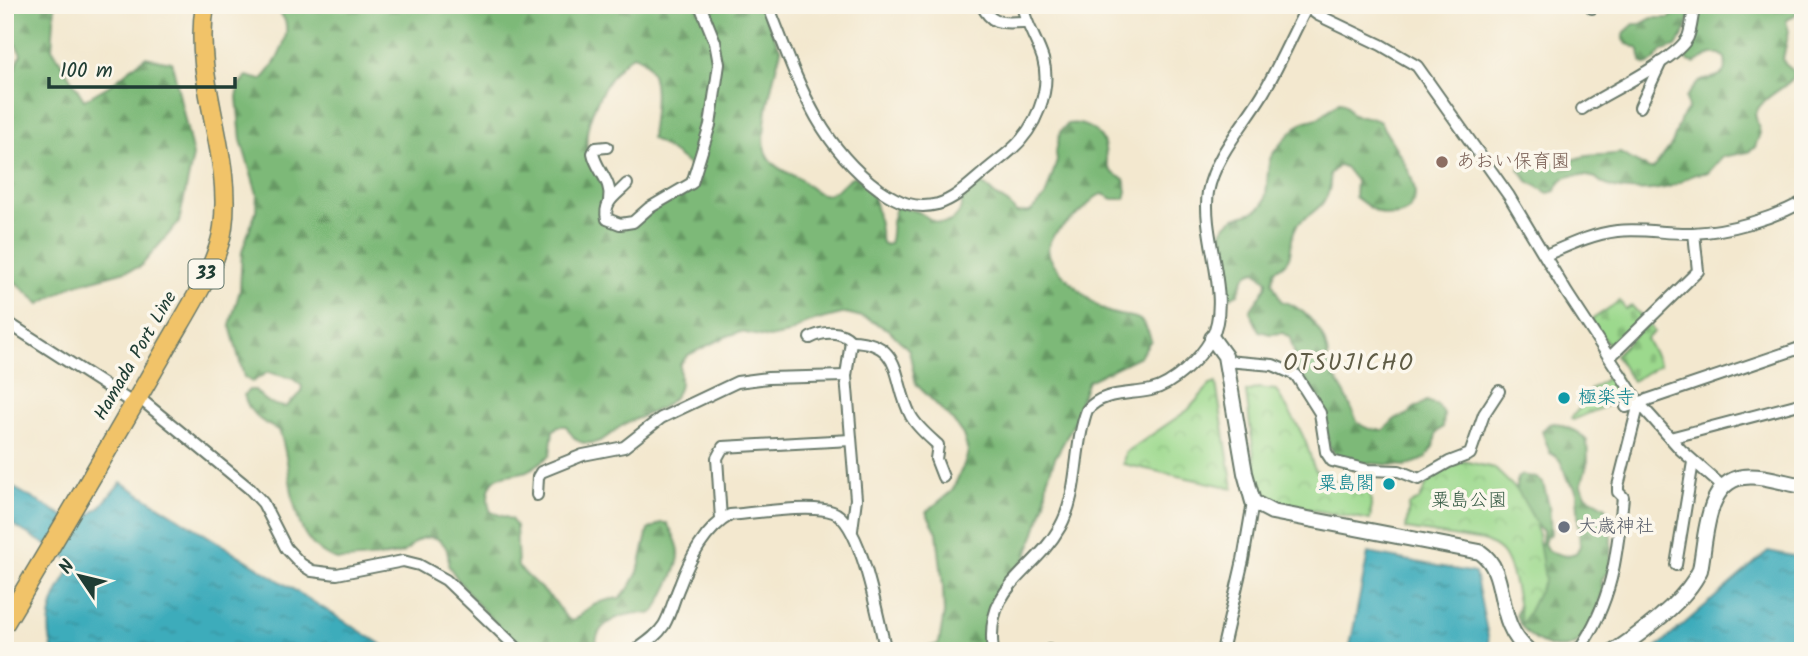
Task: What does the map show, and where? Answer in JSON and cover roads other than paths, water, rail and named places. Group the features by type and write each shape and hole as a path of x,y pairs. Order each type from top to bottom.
{"main road":[{"name":"Hamada Port Line","path":"8,612 136,401 215,256 223,230 225,201 223,170 202,55 205,5"}],"street":[{"path":"607,147 596,148 593,153 611,193 606,207 607,219 620,224 633,222 649,208 692,183 710,125 719,64 715,42 700,5"},
{"path":"768,5 802,93 830,141 867,180 896,201 915,206 936,204 953,197 1013,149 1040,108 1046,85 1046,71 1041,52 1025,22 1022,5"},
{"path":"982,5 990,19 995,21 1025,22"},
{"path":"1582,109 1629,83 1681,47 1688,37 1695,5"},
{"path":"992,651 992,620 999,601 1053,538 1066,513 1087,410 1092,404 1106,397 1152,390 1168,382 1201,353 1212,338 1217,317 1217,285 1208,194 1215,170 1262,94 1307,6 1318,15 1377,43 1417,66 1509,196 1567,293 1639,403 1693,462 1723,487"},
{"path":"1640,107 1662,60"},
{"path":"609,200 627,184"},
{"path":"1546,255 1576,242 1614,231 1694,233 1770,217 1803,202"},
{"path":"1610,356 1698,271 1694,233"},
{"path":"5,321 136,401 250,489 263,503 286,548 301,564 313,571 337,574 403,561 419,565 446,580 520,651"},
{"path":"810,338 823,332 836,333 848,337 851,341 877,346 892,358 912,418 937,445 936,459 943,477"},
{"path":"1212,338 1225,356 1245,473 1253,502 1222,651"},
{"path":"851,341 846,376 856,499 852,530"},
{"path":"1626,407 1803,347"},
{"path":"1226,360 1273,365 1296,375 1320,413 1326,452 1332,461 1368,470 1399,471 1419,479 1470,454 1484,414 1499,391"},
{"path":"537,495 541,472 583,455 624,447 661,418 737,382 768,378 846,376"},
{"path":"1578,651 1600,617 1612,581 1623,497 1618,492 1618,486 1639,403"},
{"path":"1670,438 1803,403"},
{"path":"721,519 717,458 723,447 851,440"},
{"path":"1676,565 1693,462"},
{"path":"1615,651 1681,597 1696,579 1712,508 1723,487 1744,476 1803,486"},
{"path":"1253,502 1272,512 1480,552 1497,575 1505,616 1512,631 1519,642 1530,651"},
{"path":"635,651 650,640 664,624 681,582 711,530 721,519 730,514 821,510 839,514 858,542 886,651"}],"water":[{"path":"121,482 392,651 53,651 50,616 57,594 74,562 5,520 5,483 78,524 100,507"},
{"path":"1768,551 1803,558 1803,651 1653,651"},
{"path":"1368,553 1475,573 1491,651 1349,651"}],"place":[{"name":"あおい保育園","path":"1442,162"},
{"name":"極楽寺","path":"1564,398"},
{"name":"粟島閣","path":"1389,484"},
{"name":"大歳神社","path":"1564,527"}],"district":[{"name":"OTSUJICHO","path":"1349,364"}],"park label":[{"name":"粟島公園","path":"1469,501"}]}
